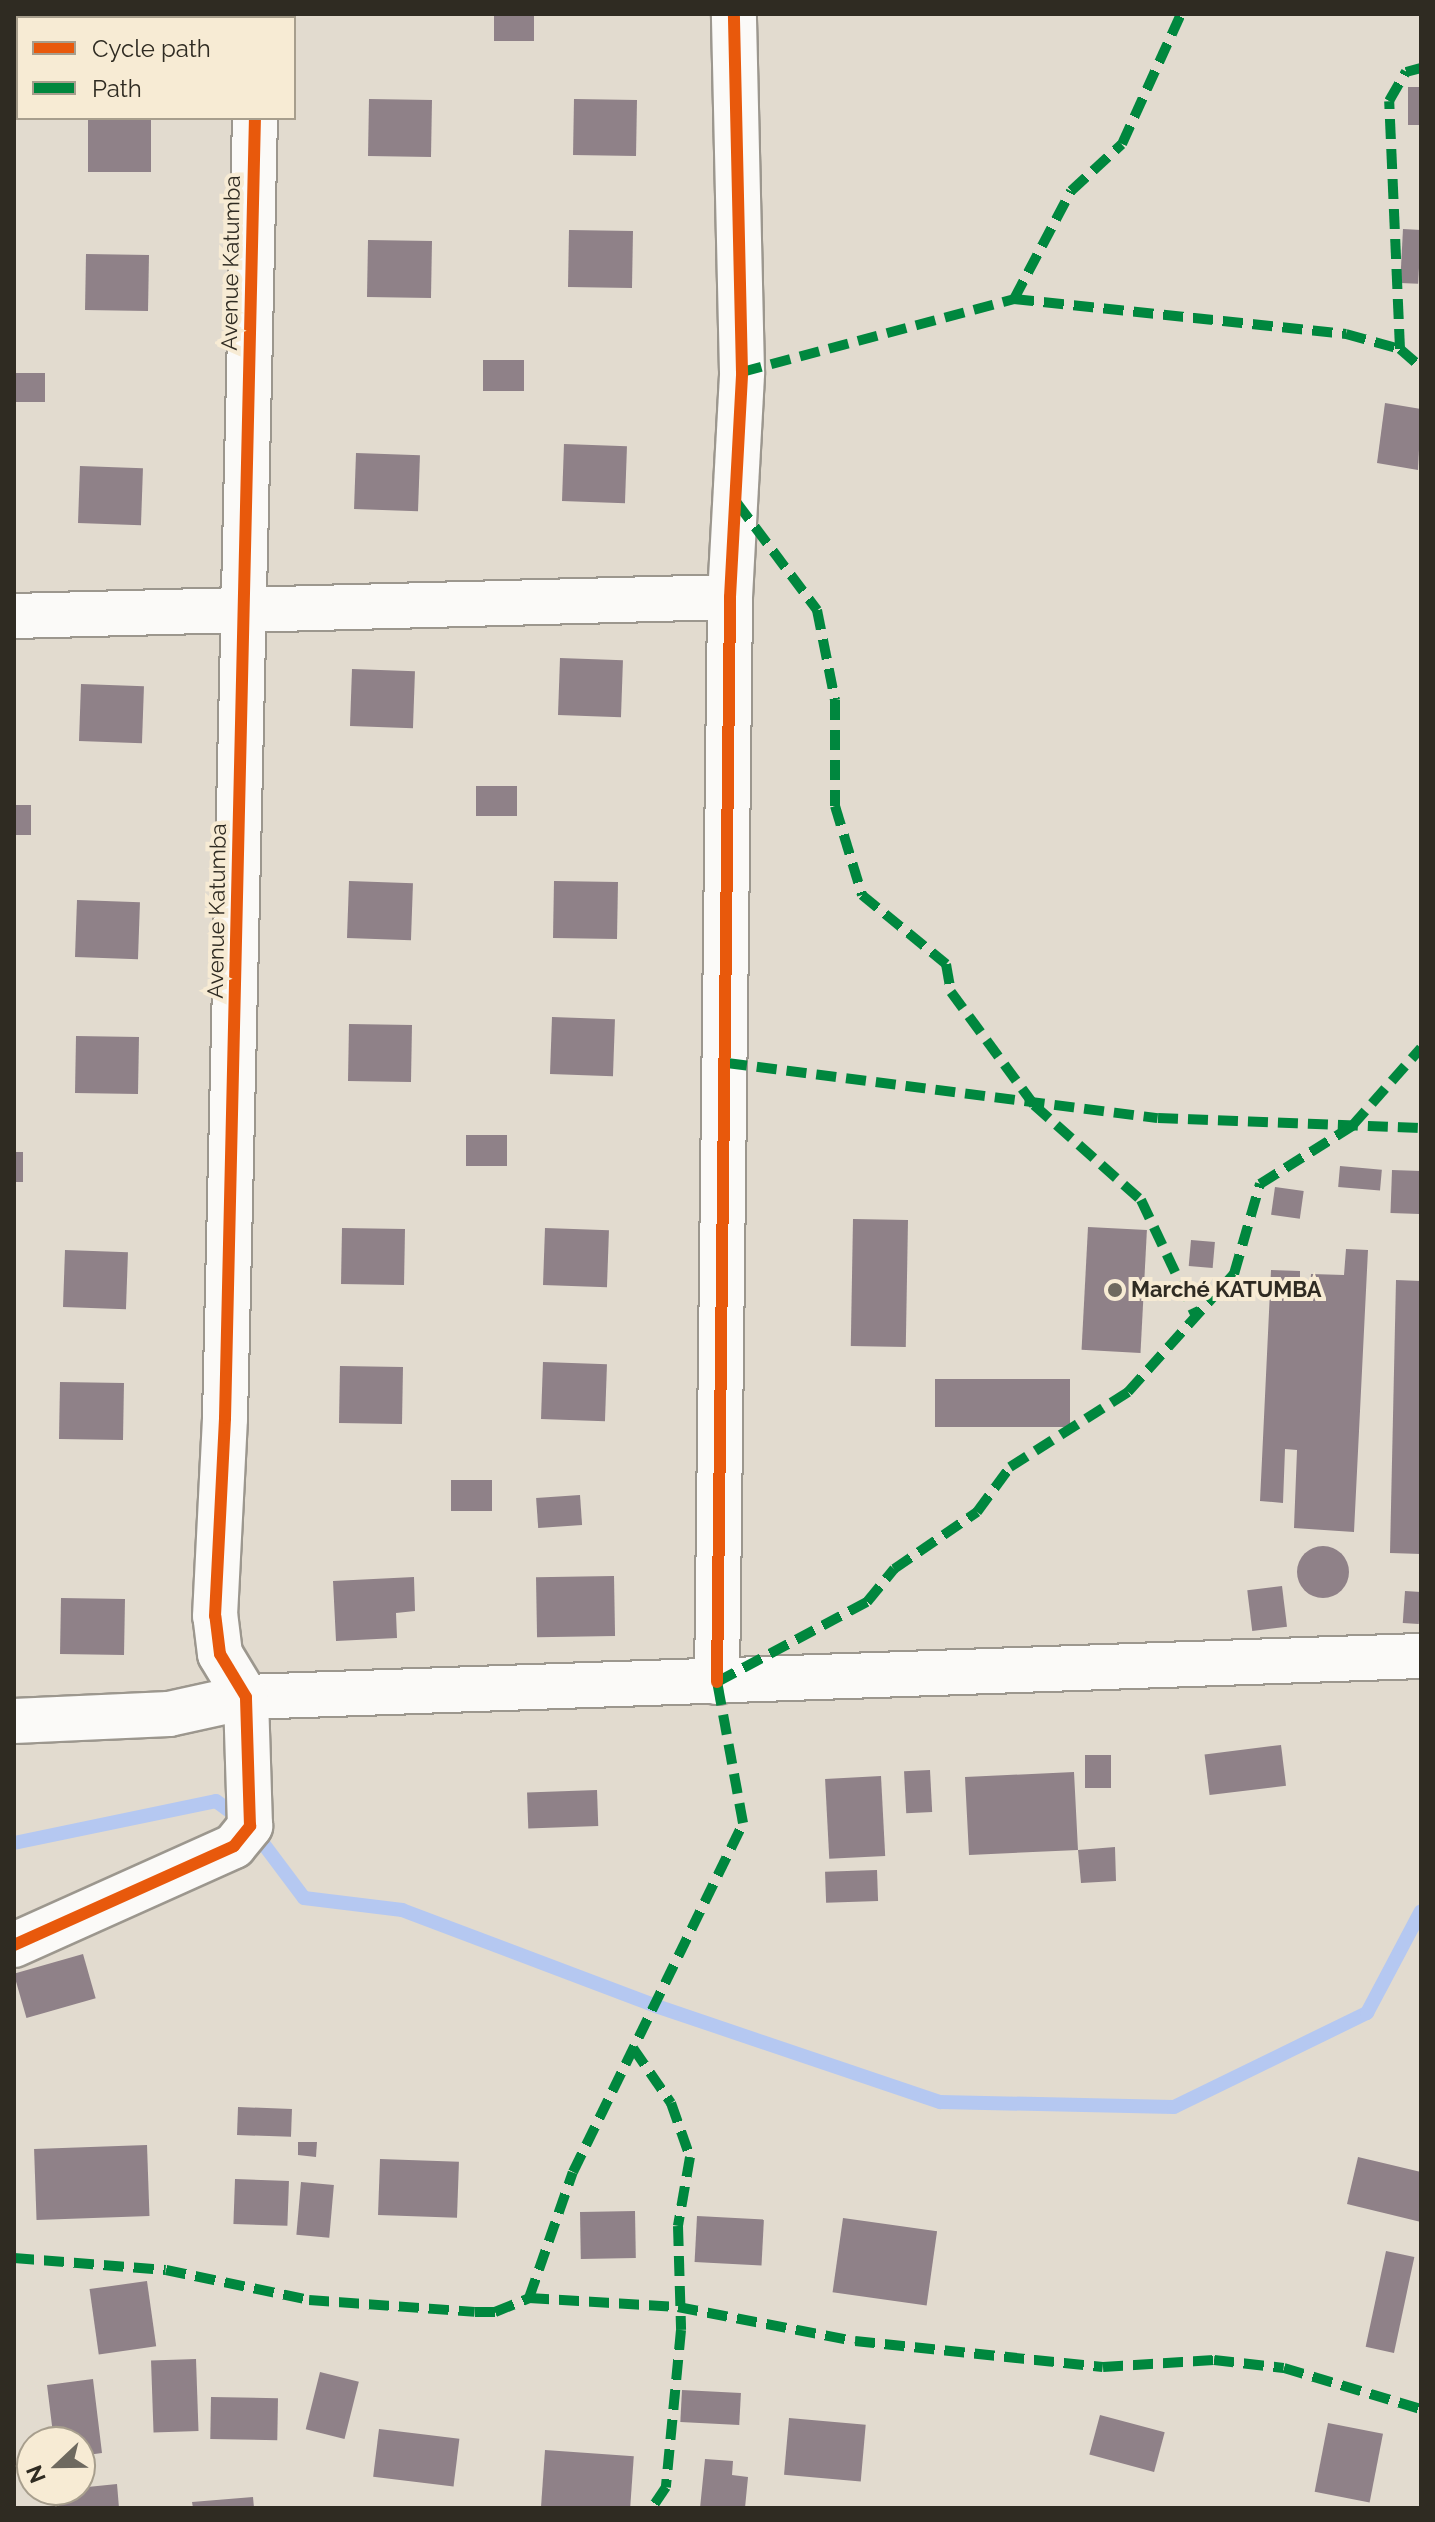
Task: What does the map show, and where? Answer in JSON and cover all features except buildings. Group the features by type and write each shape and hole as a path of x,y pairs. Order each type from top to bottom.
{"street":[{"path":"717,1682 730,597 742,372 734,14"},
{"name":"Avenue Katumba","path":"246,1697 220,1654 215,1616 225,1418 255,120"},
{"path":"14,616 730,597"},
{"path":"14,1721 169,1714 246,1697 1421,1656"},
{"path":"14,1945 234,1846 250,1826 246,1697"}],"waterway":[{"path":"14,1843 216,1801 250,1826 304,1898 402,1910 656,2006 940,2102 1174,2107 1367,2013 1421,1911"}],"marked path":[{"path":"1014,299 1071,191 1122,144 1181,14"},
{"path":"1400,349 1389,101 1406,72 1421,68"},
{"path":"742,372 1014,299 1346,334 1400,349 1421,367"},
{"path":"737,503 817,610 835,700 835,806 862,895 946,964 951,992 1034,1105 1141,1200 1195,1314"},
{"path":"529,2298 573,2172 743,1823 717,1682 867,1602 894,1569 977,1512 1010,1467 1128,1392 1234,1274 1260,1184 1352,1126 1421,1048"},
{"path":"727,1063 1158,1118 1421,1128"},
{"path":"633,2048 671,2103 690,2157 678,2226 681,2330 666,2487 652,2508"},
{"path":"14,2258 166,2270 309,2300 475,2312 495,2312 529,2298 678,2307 855,2341 1103,2367 1214,2360 1284,2368 1421,2409"}],"cycle path":[{"path":"717,1682 730,597 742,372 734,14"},
{"path":"14,1945 234,1846 250,1826 246,1697 220,1654 215,1616 225,1418 255,120"}],"place":[{"name":"Marché KATUMBA","path":"1115,1290"}]}
